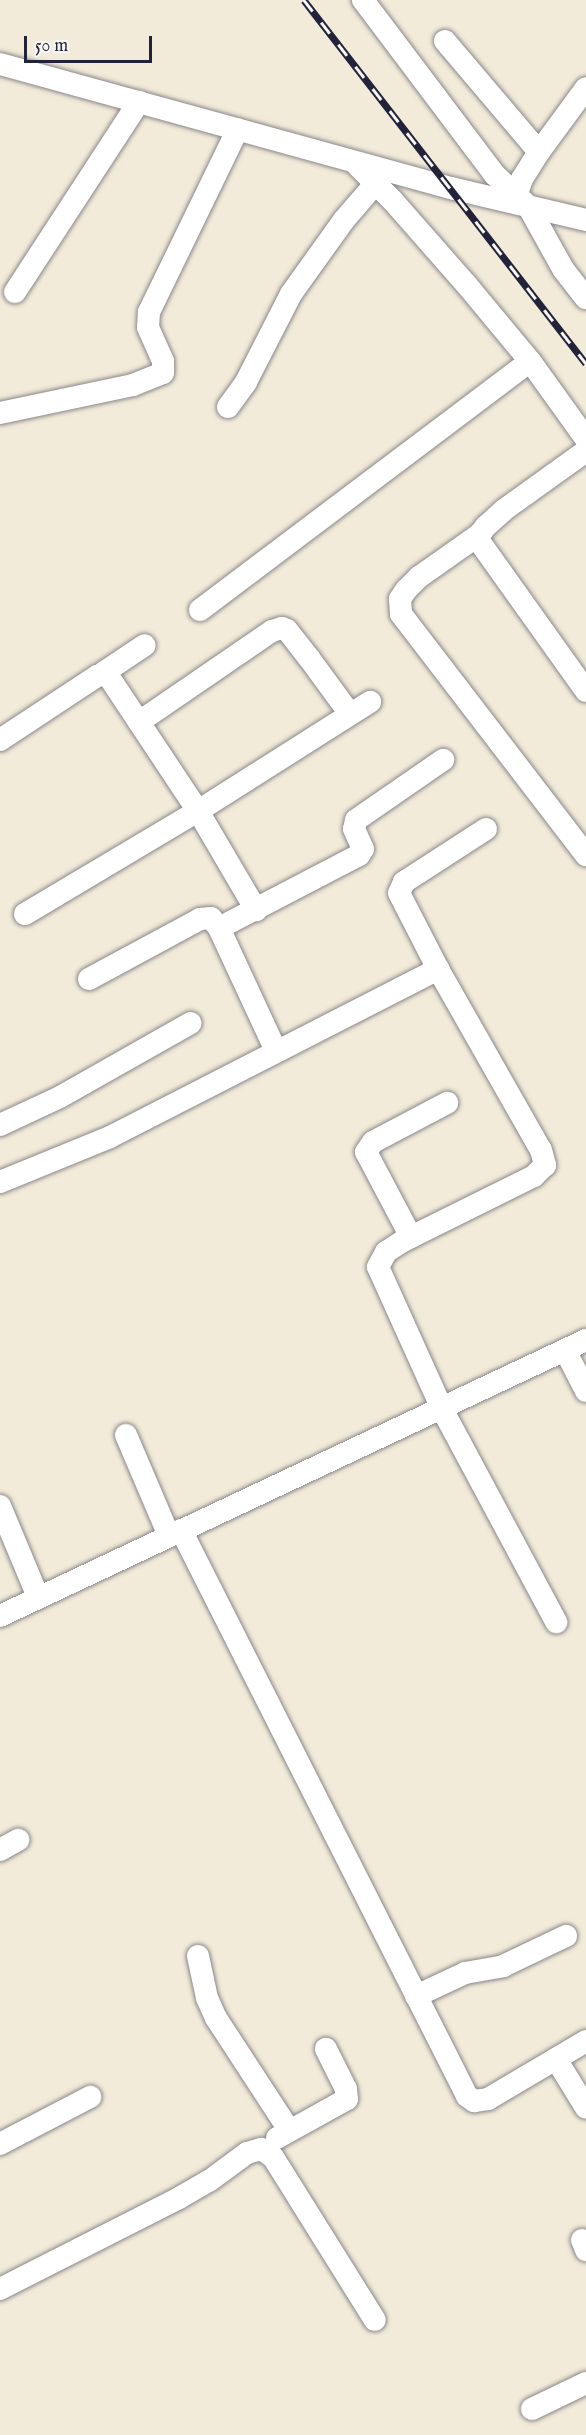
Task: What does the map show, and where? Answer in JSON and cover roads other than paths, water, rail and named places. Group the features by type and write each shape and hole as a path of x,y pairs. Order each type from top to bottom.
{"street":[{"path":"363,0 495,175 523,200 563,269 586,298"},
{"path":"445,41 539,152"},
{"path":"0,64 352,161 523,200 586,220"},
{"path":"523,200 522,179 586,88"},
{"path":"15,292 139,102"},
{"path":"0,413 133,386 163,373 163,361 148,327 149,312 238,129"},
{"path":"352,161 459,276 530,361 586,439"},
{"path":"228,407 246,382 291,294 344,220 375,184"},
{"path":"200,610 530,361"},
{"path":"586,451 504,510 480,534 419,577 400,599 401,614 586,855"},
{"path":"480,534 483,549 586,691"},
{"path":"139,722 277,628 287,630 350,714"},
{"path":"0,740 145,645"},
{"path":"103,673 111,677 198,812 256,910"},
{"path":"26,914 198,812 370,702"},
{"path":"219,928 359,855 363,849 354,829 356,820 443,760"},
{"path":"486,830 399,887 401,900 541,1150 545,1165 534,1176 411,1237 386,1252 378,1267 442,1409 556,1622"},
{"path":"89,979 200,919 211,918 219,928 276,1051"},
{"path":"0,1182 110,1137 438,969"},
{"path":"0,1125 69,1092 191,1023"},
{"path":"411,1237 367,1159 366,1152 373,1142 447,1103"},
{"path":"0,1616 586,1340"},
{"path":"565,1350 586,1391"},
{"path":"126,1435 467,2096 474,2101 488,2099 586,2041"},
{"path":"0,1506 38,1597"},
{"path":"416,1996 465,1973 503,1966 566,1936"},
{"path":"198,1956 207,1998 216,2018 289,2130"},
{"path":"0,2289 170,2203 209,2181 247,2153 261,2149 289,2130 347,2099 346,2089 326,2049"},
{"path":"556,2059 586,2108"},
{"path":"0,2144 90,2097"},
{"path":"261,2149 273,2157 375,2320"},
{"path":"532,2409 586,2383"}],"railway":[{"path":"304,0 586,364"}]}
